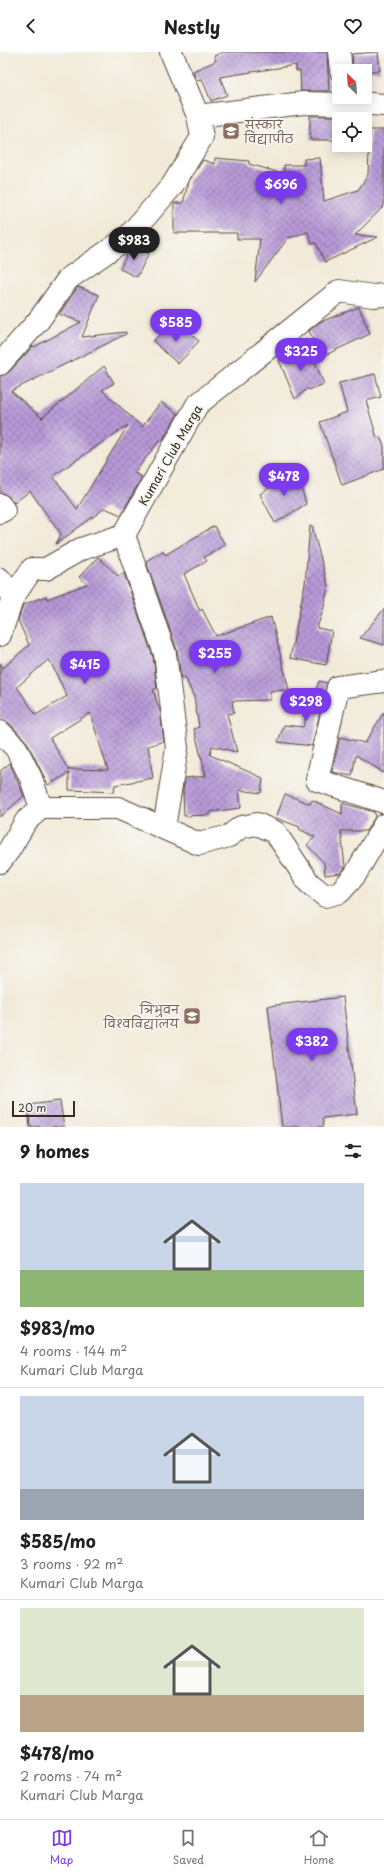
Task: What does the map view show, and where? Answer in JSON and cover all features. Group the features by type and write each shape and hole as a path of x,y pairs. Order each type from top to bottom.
{"street":[{"path":"0,364 39,320 68,279 128,237 172,186 202,137 198,116 172,52"},
{"path":"339,52 340,64"},
{"path":"198,116 303,103 332,104"},
{"path":"372,103 384,105"},
{"name":"Kumari Club Marga","path":"124,535 199,402 339,291 373,296 384,295"},
{"path":"0,505 4,510 0,512"},
{"path":"0,634 13,597 32,569 46,569 81,549 124,535 165,654 177,748 164,828"},
{"path":"0,579 13,597"},
{"path":"384,681 338,687 317,780 384,802"},
{"path":"0,732 16,748 31,778 41,808"},
{"path":"0,862 26,821 41,808 118,808 199,844 229,836 241,827 257,824 275,832 309,883 324,896 340,892 355,875 384,825"}],"building":[{"path":"223,52 327,52 329,91 301,91 300,71 296,71 296,65 220,77 227,95 211,101 202,79 196,80 193,71 216,61 214,56"},
{"path":"378,52 380,71 372,71 372,64 353,64 352,54"},
{"path":"310,116 332,116 332,140 310,140"},
{"path":"372,130 384,130 384,206 355,235 378,237 325,262 316,243 312,244 308,232 288,238 255,282 260,239 237,239 237,233 174,233 174,203 183,203 189,181 203,160 215,164 215,158 249,161 249,164 284,174 284,165 304,165 304,159 320,158 324,201 358,190 368,175 369,152 372,152"},
{"path":"136,247 149,253 137,277 120,269 128,252"},
{"path":"78,287 99,295 82,337 126,332 126,334 11,391 42,418 104,366 114,383 102,390 142,427 161,402 178,414 162,441 160,440 134,473 142,477 121,515 105,508 56,544 61,534 30,491 14,503 9,497 0,491 0,376 9,372 33,346 34,347 81,322 59,314","holes":["128,425 77,509 53,476"]},
{"path":"359,307 370,334 321,357 309,331 320,322"},
{"path":"170,324 187,331 199,341 178,364 153,341"},
{"path":"309,348 324,384 309,390 308,388 295,399 279,360"},
{"path":"375,374 381,397 366,401 377,438 380,437 384,446 384,469 342,485 320,422 347,412 339,383"},
{"path":"296,470 306,504 275,523 260,494"},
{"path":"214,526 225,545 204,557 207,561 184,574 200,611 202,609 216,636 271,617 289,690 270,691 270,700 232,701 234,713 227,714 237,752 212,746 210,755 263,778 261,793 239,790 241,808 210,812 210,815 184,816 183,791 185,778 206,776 194,729 199,727 194,697 185,677 181,679 177,650 146,561 163,551 165,555"},
{"path":"310,526 312,526 328,586 324,607 317,628 332,631 326,665 290,658 305,584"},
{"path":"98,557 118,576 124,573 153,657 157,688 153,690 160,711 164,741 148,746 153,778 115,785 114,792 69,790 69,773 48,785 27,742 9,723 0,717 0,663 3,668 29,645 18,620 23,605 46,596 47,599 87,584 79,577","holes":["49,659 67,696 36,715 17,687","90,713 108,770 69,769 69,771 50,738"]},
{"path":"384,609 384,645 360,638"},
{"path":"319,681 327,683 312,746 278,742 284,725 303,727"},
{"path":"384,712 384,773 356,755 352,776 332,772 340,737 365,743"},
{"path":"10,763 24,796 0,817 0,771"},
{"path":"285,794 310,804 312,800 342,814 342,803 374,812 375,817 366,831 341,831 345,868 340,873 325,875 324,863 307,845 315,837 299,829 300,827 276,818"},
{"path":"343,997 357,1114 323,1118 323,1127 282,1127 268,1006"},
{"path":"60,1101 64,1127 30,1127 28,1105"}],"place":[{"name":"संस्कार विद्यापीठ","path":"231,131"},
{"name":"त्रिभुवन विश्वविद्यालय","path":"192,1016"}]}
